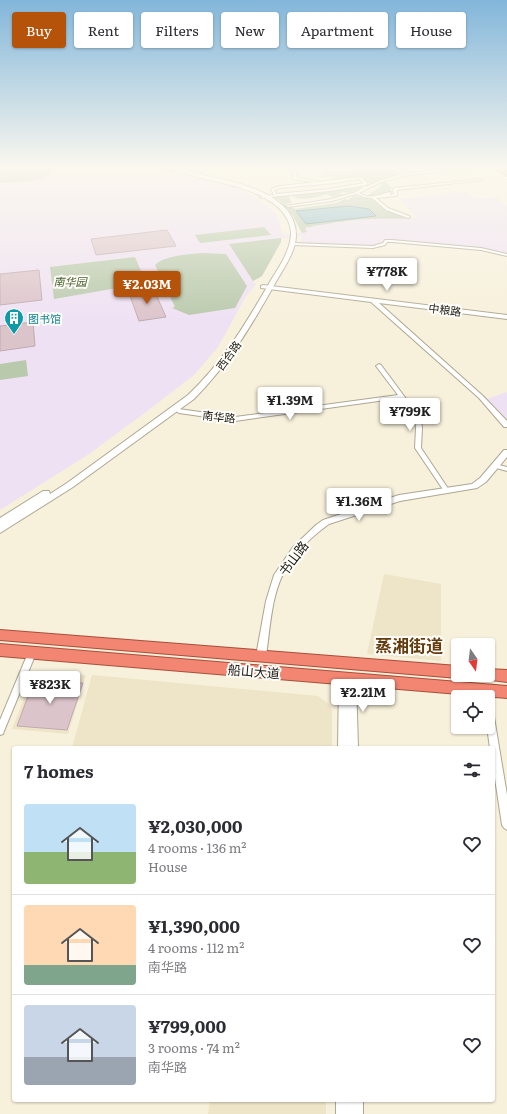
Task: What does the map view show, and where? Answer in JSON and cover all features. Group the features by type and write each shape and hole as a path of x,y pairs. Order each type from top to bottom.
{"highway":[{"name":"船山大道","path":"0,635 451,671"},
{"name":"船山大道","path":"0,650 348,679 451,690"},
{"path":"495,675 507,676"},
{"name":"船山大道","path":"495,693 507,692"}],"main road":[{"name":"西合路","path":"0,522 64,482 196,385 212,366 267,287 283,252 289,233 285,219"},
{"name":"西合路","path":"0,530 70,486 197,392 211,378 238,341 267,287 293,244 293,226 289,219"}],"street":[{"path":"293,244 373,247 384,244 386,241 392,241 481,249 507,255"},
{"name":"中粮路","path":"267,287 507,316"},
{"path":"372,300 481,397 507,425"},
{"name":"中粮路","path":"372,300 507,316"},
{"path":"386,312 387,306 395,303"},
{"path":"380,366 418,419 418,448 446,490"},
{"name":"南华路","path":"179,410 235,420 402,396"},
{"name":"书山路","path":"261,656 276,583 285,565 302,544 326,522 393,500 480,484 507,452"},
{"path":"495,466 507,469"},
{"path":"0,731 32,653"},
{"path":"344,746 348,679"},
{"path":"348,679 352,746"},
{"path":"493,734 495,746"},
{"path":"495,748 507,824"},
{"path":"344,1102 344,1114"},
{"path":"355,1102 355,1114"}],"shaded area":[{"path":"0,219 278,219 282,235 307,232 304,228 354,219 507,219 507,254 475,247 388,239 384,239 383,244 371,246 300,244 302,236 282,238 262,276 253,281 256,284 245,298 218,347 194,375 89,454 0,510"},
{"path":"507,392 507,419 487,399"},
{"path":"384,574 441,584 441,661 367,654"},
{"path":"42,671 86,675 68,734 12,729 33,676"},
{"path":"92,675 318,696 329,704 332,710 332,746 73,746"},
{"path":"210,1102 326,1102 326,1114 208,1114"}],"green space":[{"path":"295,219 370,219 345,221 305,228 307,232 302,233"},
{"path":"264,227 271,235 200,243 195,235"},
{"path":"281,238 281,242 262,276 253,281 229,244"},
{"path":"202,253 226,254 247,286 235,308 189,315 172,308 175,307 155,265 164,259"},
{"name":"南华园","path":"135,257 146,283 54,299 50,267"},
{"path":"26,360 28,376 0,380 0,364"}],"water":[{"path":"302,219 350,219 306,224"}],"building":[{"path":"167,230 176,246 96,255 91,239"},
{"path":"39,270 42,300 0,305 0,274"},
{"path":"154,290 166,317 139,321 129,293"},
{"name":"图书馆","path":"33,322 35,346 0,351 0,326"},
{"path":"43,679 83,683 67,730 17,726 31,688 37,681"}],"place":[{"name":"图书馆","path":"14,335"}],"district":[{"name":"蒸湘街道","path":"409,644"}]}
